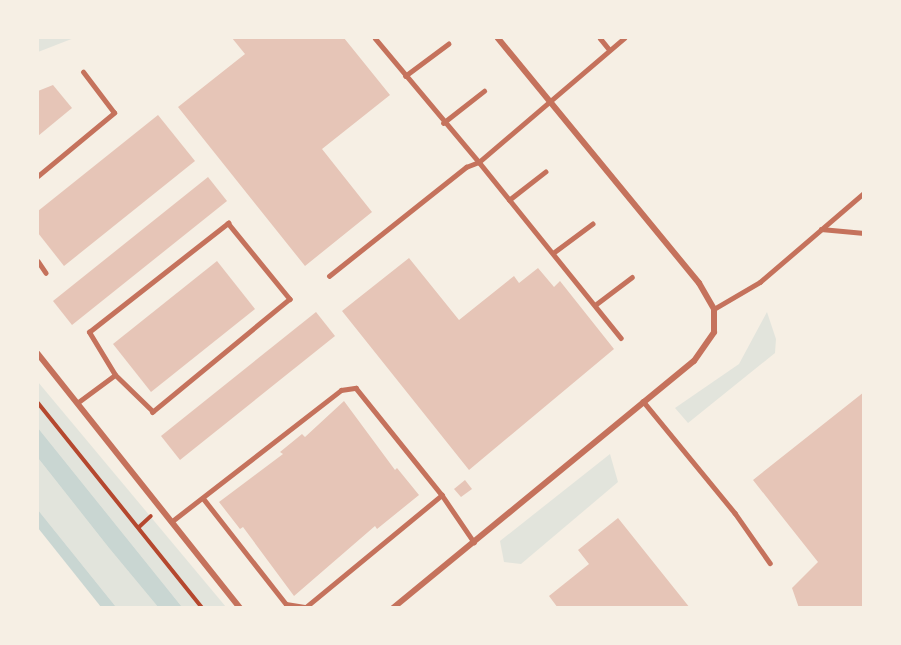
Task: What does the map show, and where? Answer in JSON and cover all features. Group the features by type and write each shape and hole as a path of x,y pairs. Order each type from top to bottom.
{"street":[{"path":"393,608 694,360 714,333 714,309 699,283 498,38"},
{"path":"38,354 240,608"}],"lane":[{"path":"375,38 621,338"},
{"path":"600,38 609,49"},
{"path":"329,276 466,167 479,162 624,38"},
{"path":"405,75 448,44"},
{"path":"38,176 114,113 83,72"},
{"path":"443,123 484,91"},
{"path":"509,200 545,172"},
{"path":"714,309 760,282 864,193"},
{"path":"228,223 290,299 153,412 115,375 89,332 228,223"},
{"path":"553,253 592,224"},
{"path":"821,229 864,233"},
{"path":"38,261 46,273"},
{"path":"595,305 632,277"},
{"path":"77,403 115,375"},
{"path":"171,522 340,390 356,388 442,495 474,542"},
{"path":"643,401 735,513 771,563"},
{"path":"203,498 286,604 306,607 442,495"}],"path":[{"path":"38,403 202,608"}],"shaded area":[{"path":"38,38 74,38 38,52"},
{"path":"767,312 776,339 775,353 688,423 675,408 739,364"},
{"path":"38,382 226,607 182,607 38,428"},
{"path":"38,428 182,607 158,607 109,548 38,458"},
{"path":"610,454 618,482 521,564 504,562 500,541"},
{"path":"38,458 158,607 116,607 38,510"},
{"path":"38,510 116,607 101,607 38,528"}],"building":[{"path":"232,38 344,38 390,95 322,149 372,212 305,266 178,107 245,54"},
{"path":"53,85 72,108 38,136 38,91"},
{"path":"158,115 195,161 64,266 38,233 38,211"},
{"path":"208,177 227,201 72,325 53,301"},
{"path":"409,258 459,320 514,276 519,283 538,268 554,287 560,281 614,349 469,470 342,311"},
{"path":"217,261 255,309 151,392 113,344"},
{"path":"316,312 335,336 180,460 161,436"},
{"path":"864,392 864,608 799,608 792,588 818,562 753,480"},
{"path":"344,401 395,470 397,468 419,495 377,529 375,526 294,596 243,527 240,529 219,502 283,454 280,452 302,434 305,437"},
{"path":"465,480 472,489 461,497 454,489"},
{"path":"618,518 690,608 558,608 549,596 589,564 578,550"}]}
